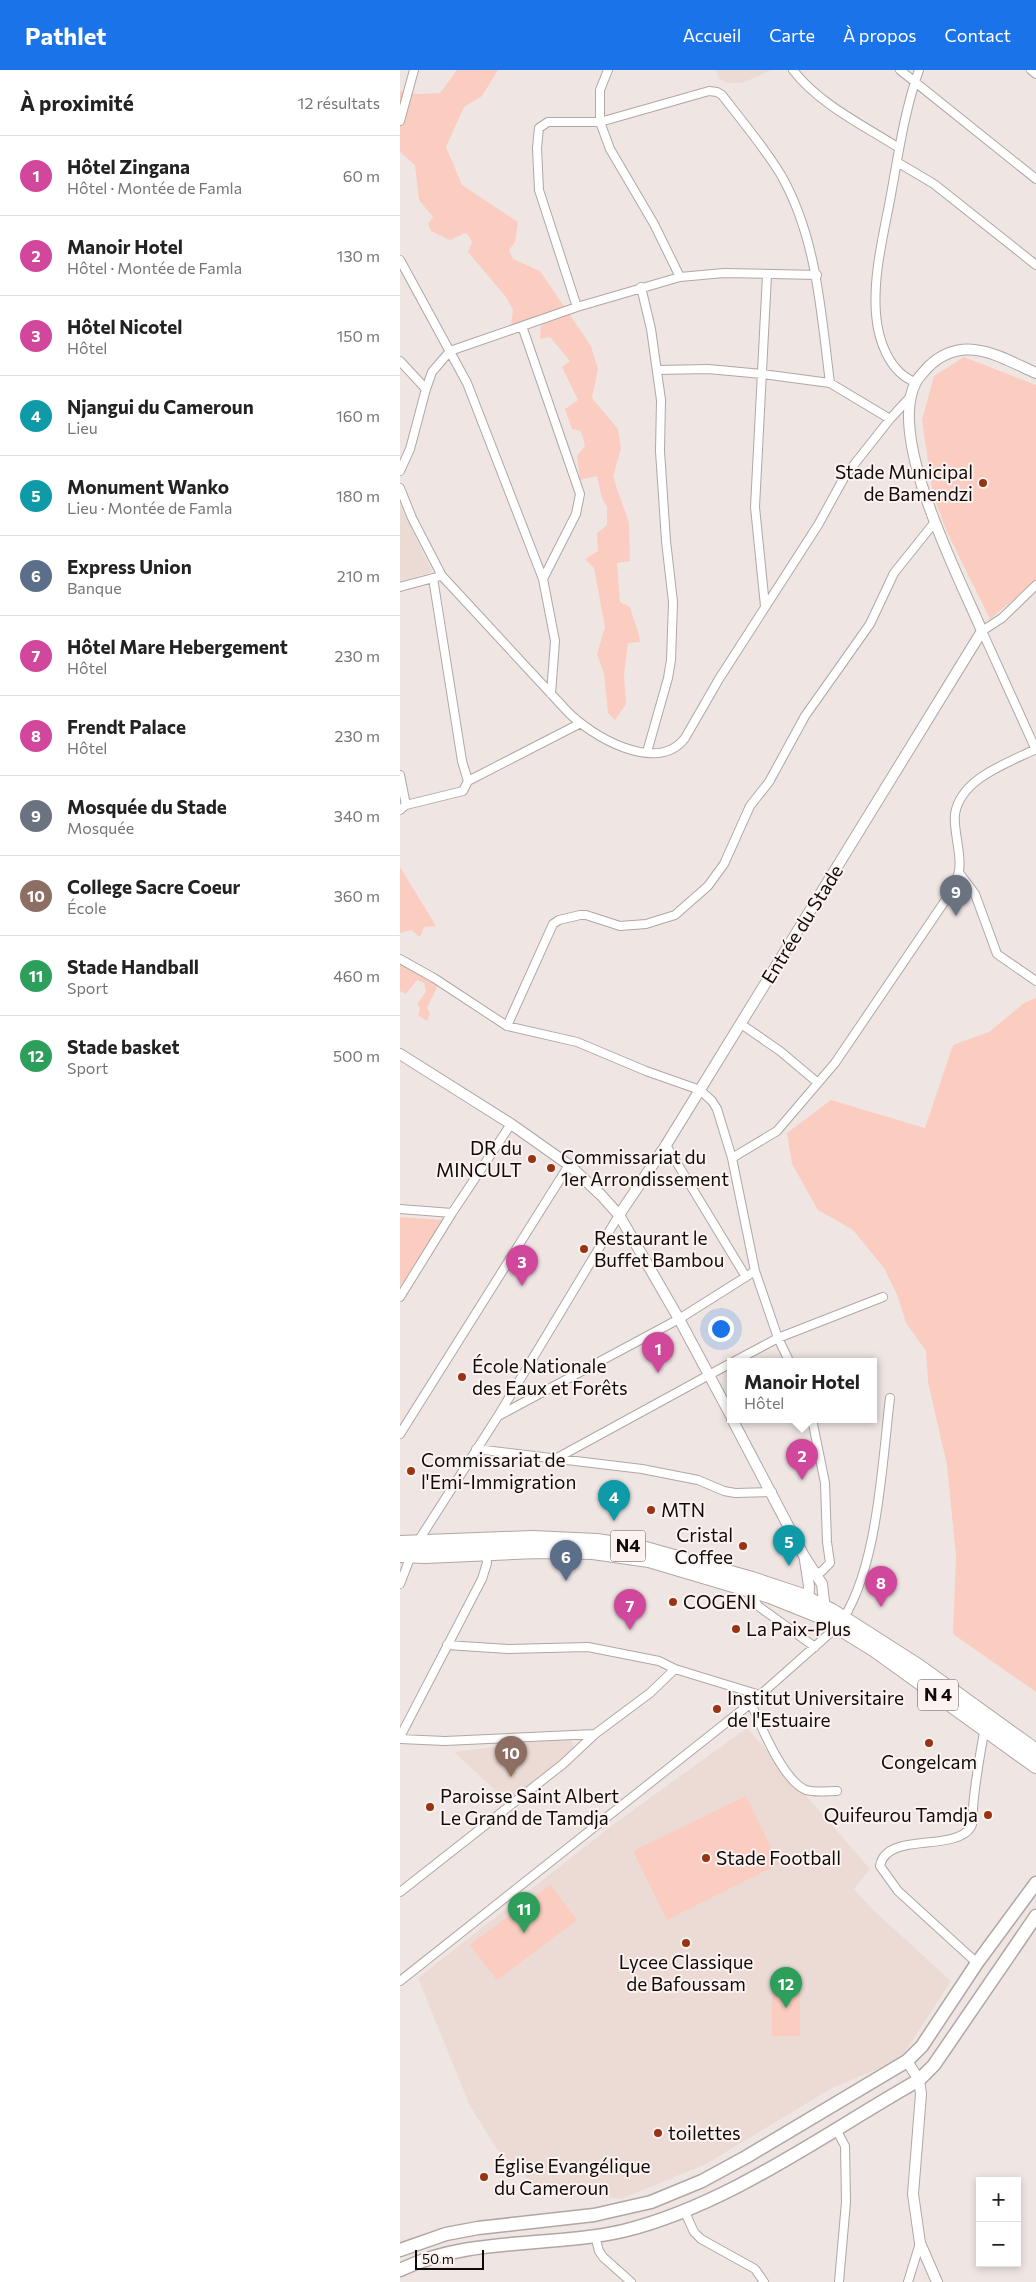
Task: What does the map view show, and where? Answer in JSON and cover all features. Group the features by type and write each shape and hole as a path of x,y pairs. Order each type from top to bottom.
{"highway":[{"name":"N4","path":"405,1556 556,1538 619,1544 693,1561 808,1605 841,1623"},
{"name":"N4","path":"400,1543 486,1547"},
{"name":"N 4","path":"841,1623 918,1666 1036,1766"},
{"name":"N 4","path":"986,1722 1036,1751"}],"main road":[{"path":"400,2250 446,2234 478,2228 594,2215 651,2202 702,2181 746,2157 907,2061 922,2046 977,1963 1036,1883"},
{"path":"400,2269 448,2252 476,2247 595,2236 632,2228 710,2199 759,2173 919,2080 934,2065 1036,1916"}],"street":[{"path":"400,121 414,70"},
{"path":"608,70 600,90 600,122 610,149 654,224 680,276"},
{"path":"793,70 808,87 826,101 899,148"},
{"path":"900,70 1036,179"},
{"path":"915,382 896,371 881,338 876,314 880,253 899,148 919,70"},
{"path":"1031,70 1036,74"},
{"path":"578,307 539,190 537,148 540,128 548,122 600,122 708,91 717,92 722,95 782,176 805,235 816,275 830,383"},
{"path":"897,162 934,184 1036,265"},
{"path":"400,260 467,383 543,579 555,641 551,694"},
{"path":"400,471 410,449 432,372 450,351 641,286 680,276 724,273 816,275"},
{"path":"765,606 755,507 767,275"},
{"path":"641,286 651,329 661,400 660,451 666,541 673,602 671,660 668,678 647,752"},
{"path":"522,326 580,494 576,514 543,579"},
{"path":"732,1158 777,1131 835,1063 933,919 960,874 961,865 955,812 969,788 980,778 1036,749 934,523 920,483 911,441 910,413 915,382 935,361 956,349 978,350 1036,373"},
{"path":"400,361 426,389"},
{"path":"657,370 708,370 762,374 830,383 890,419"},
{"path":"400,488 412,518 442,576 579,724 608,741 658,754 678,747 765,606 804,547 845,476 890,419 912,395"},
{"path":"507,1026 553,924 559,920 580,915 620,926 646,924 675,915 708,886 724,864 750,806 769,782 805,716 870,624 894,573 934,523"},
{"path":"400,587 442,576"},
{"path":"433,578 462,761 468,781"},
{"path":"982,631 1002,618 1036,585"},
{"name":"Entrée du Stade","path":"619,1215 666,1146 982,631"},
{"path":"400,775 403,807 463,791 468,781 579,724"},
{"path":"960,874 975,894 998,954 1036,981"},
{"path":"400,959 434,978 507,1026 576,1042 646,1071 700,1090 715,1104 732,1158 755,1271 778,1338 788,1358"},
{"path":"741,1024 780,1051 818,1083"},
{"path":"400,1054 511,1124 569,1165 619,1215 679,1319 727,1410"},
{"path":"400,1297 452,1213 511,1124"},
{"path":"666,1146 746,1277"},
{"path":"400,1434 569,1165"},
{"path":"400,1210 452,1213"},
{"path":"400,1584 405,1556 417,1543 498,1416 619,1215"},
{"path":"498,1416 679,1319 755,1271"},
{"path":"741,1358 778,1338 883,1297"},
{"path":"556,1458 727,1365"},
{"path":"400,1981 760,1696 841,1623 860,1584 874,1528 890,1398"},
{"path":"734,1423 772,1492 812,1573 824,1589 822,1611"},
{"path":"812,1573 828,1567 830,1563 827,1542 825,1483 813,1423"},
{"path":"476,1449 642,1470 689,1478 735,1493 772,1492"},
{"path":"486,1547 487,1563 482,1579 400,1738 445,1741 595,1734"},
{"path":"808,1605 812,1573"},
{"path":"756,1586 754,1598 758,1606 815,1647"},
{"path":"447,1645 508,1649 588,1647 659,1661 675,1669 760,1696"},
{"path":"400,1892 563,1764 595,1734 650,1693 675,1669"},
{"path":"751,1702 760,1727 772,1751 795,1781 805,1790 820,1792 837,1790"},
{"path":"977,1963 898,1891 880,1866 881,1862 892,1851 905,1846 948,1840 969,1830 973,1823 975,1788 986,1722"},
{"path":"907,2061 919,2080 921,2094 912,2183 920,2242 936,2282"},
{"path":"836,2128 844,2146 846,2202 839,2282"},
{"path":"684,2210 694,2232 701,2239 755,2269 764,2282"},
{"path":"595,2236 599,2251 603,2257 631,2282"},
{"path":"908,2282 920,2242"}],"shaded area":[{"path":"457,70 498,70 482,96 464,107 446,147 462,185 518,222 515,242 509,250 513,259 540,271 591,346 598,369 592,398 618,429 621,448 613,477 629,523 630,561 617,563 620,602 630,607 640,642 628,643 624,674 626,704 615,720 608,713 604,673 597,654 605,627 594,568 585,559 598,551 597,533 607,525 607,507 602,498 597,476 580,480 577,456 585,446 581,431 572,429 565,409 578,400 562,367 570,361 550,337 540,339 541,322 511,324 513,310 506,297 468,252 472,242 469,236 465,233 450,240 431,231 428,224 433,217 419,200 415,165 400,152 400,91 418,94 440,93"},
{"path":"716,70 772,70 742,83 727,83 719,79"},
{"name":"Stade Municipal de Bamendzi","path":"964,357 1036,385 1036,581 990,619 947,532 933,495 922,420 934,376"},
{"path":"400,504 432,572 400,582"},
{"path":"400,867 436,926 424,927 420,937 411,930 400,933"},
{"path":"400,963 435,982 437,987 427,1008 430,1013 427,1021 418,1015 420,1008 417,1004 426,992 424,983 417,980 406,994 400,991"},
{"path":"1036,998 1036,1692 953,1634 956,1556 947,1465 928,1382 926,1351 906,1323 898,1297 884,1268 853,1230 818,1210 792,1164 787,1133 831,1100 925,1128 953,1045 989,1032 1024,1003"},
{"path":"400,1217 443,1220 400,1287"},
{"name":"Lycee Classique de Bafoussam","path":"747,1728 870,1869 854,1889 872,1909 951,1981 900,2060 832,2088 706,2164 621,2199 537,2188 497,2149 470,2106 418,1978 614,1824"},
{"path":"570,1737 575,1750 508,1802 454,1752"},
{"name":"Stade Football","path":"746,1796 779,1864 667,1920 633,1851"},
{"path":"550,1885 577,1920 497,1980 470,1945"},
{"path":"772,1981 800,1981 800,2036 772,2036"}],"place":[{"name":"Stade Municipal de Bamendzi","path":"983,483"},
{"name":"Mosquée du Stade","path":"956,916"},
{"name":"DR du MINCULT","path":"532,1159"},
{"name":"Commissariat du 1er Arrondissement","path":"551,1168"},
{"name":"Restaurant le Buffet Bambou","path":"584,1249"},
{"name":"Hôtel Nicotel","path":"522,1286"},
{"name":"Hôtel Zingana","path":"658,1373"},
{"name":"École Nationale des Eaux et Forêts","path":"462,1377"},
{"name":"Commissariat de l'Emi-Immigration","path":"411,1471"},
{"name":"Manoir Hotel","path":"802,1480"},
{"name":"MTN","path":"651,1510"},
{"name":"Njangui du Cameroun","path":"614,1521"},
{"name":"Cristal Coffee","path":"743,1546"},
{"name":"Monument Wanko","path":"789,1566"},
{"name":"Express Union","path":"566,1581"},
{"name":"COGENI","path":"673,1602"},
{"name":"Frendt Palace","path":"881,1607"},
{"name":"La Paix-Plus","path":"736,1629"},
{"name":"Hôtel Mare Hebergement","path":"630,1630"},
{"name":"Institut Universitaire de l'Estuaire","path":"717,1709"},
{"name":"Congelcam","path":"929,1743"},
{"name":"College Sacre Coeur","path":"511,1777"},
{"name":"Paroisse Saint Albert Le Grand de Tamdja","path":"430,1807"},
{"name":"Quifeurou Tamdja","path":"988,1815"},
{"name":"Stade Football","path":"706,1858"},
{"name":"Stade Handball","path":"524,1933"},
{"name":"Lycee Classique de Bafoussam","path":"686,1943"},
{"name":"Stade basket","path":"786,2008"},
{"name":"toilettes","path":"658,2133"},
{"name":"Église Evangélique du Cameroun","path":"484,2177"}]}
